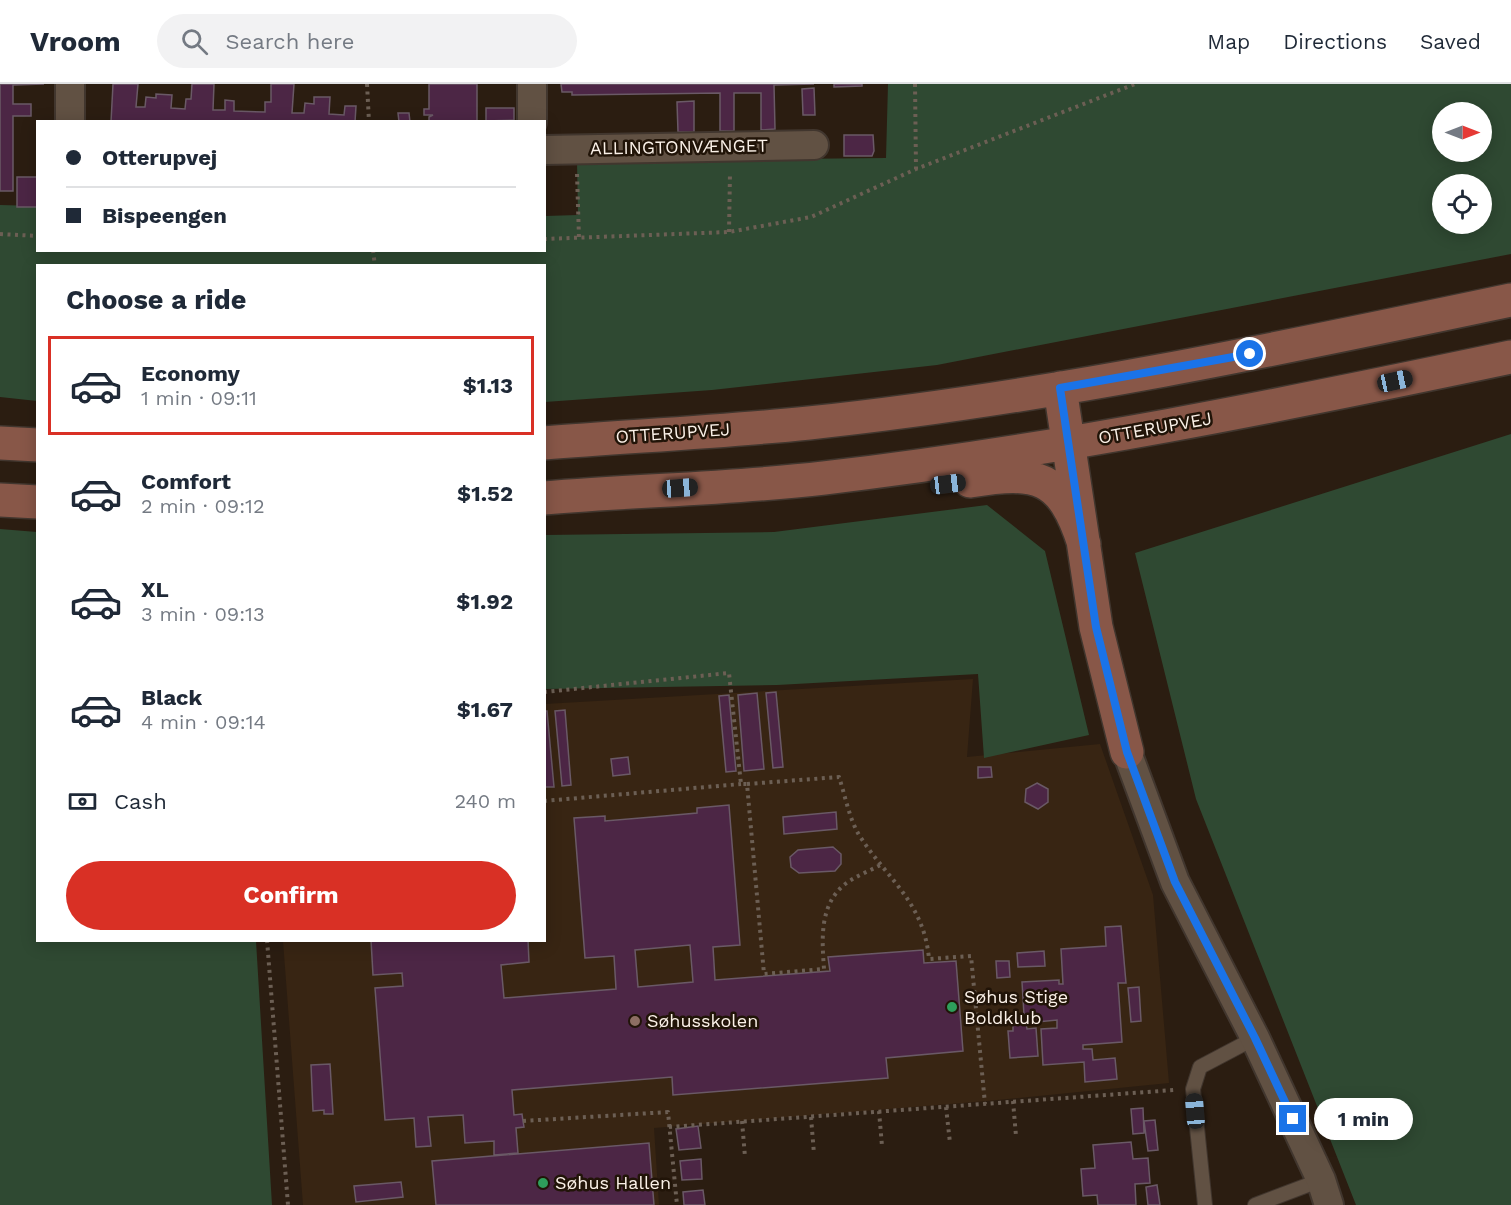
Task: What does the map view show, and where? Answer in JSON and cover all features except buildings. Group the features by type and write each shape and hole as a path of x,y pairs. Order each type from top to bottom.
{"main road":[{"name":"OTTERUPVEJ","path":"546,443 809,423 1060,388 1273,350 1511,300"},
{"name":"OTTERUPVEJ","path":"546,498 821,478 1067,444 1280,406 1511,357"},
{"path":"1060,388 1096,627 1127,752"},
{"path":"0,443 36,445"},
{"path":"633,491 798,501 1002,476 1029,476 1044,481 1061,496 1074,513 1084,544"},
{"path":"0,500 36,502"}],"street":[{"path":"70,84 70,120"},
{"path":"532,84 532,120"},
{"name":"ALLINGTONVÆNGET","path":"546,150 814,145"},
{"path":"1127,752 1175,882 1255,1038 1325,1192"}],"lane":[{"path":"1205,1205 1193,1089 1200,1067 1255,1038"},
{"path":"1255,1205 1325,1192"}],"path":[{"path":"367,84 369,120"},
{"path":"915,84 916,169"},
{"path":"546,239 729,232 811,217 916,169 1135,84"},
{"path":"729,232 730,145"},
{"path":"577,150 579,238"},
{"path":"0,234 36,236"},
{"path":"546,692 729,673 741,784"},
{"path":"546,801 839,777 858,833 913,904 924,928 929,959 970,956 985,1104"},
{"path":"747,784 764,974 824,969 822,938 825,914 833,897 845,884 882,864"},
{"path":"267,942 288,1205"},
{"path":"669,1127 1193,1089"},
{"path":"1013,1101 1016,1136"},
{"path":"946,1107 950,1143"},
{"path":"879,1111 882,1146"},
{"path":"523,1121 668,1112 677,1205"},
{"path":"811,1117 814,1154"},
{"path":"742,1121 745,1157"}],"shaded area":[{"name":"Søhusskolen","path":"973,679 967,757 1100,744 1153,895 1169,1083 987,1101 654,1128 659,1205 303,1205 283,942 546,942 546,704"}],"green space":[{"path":"888,84 1511,84 1511,254 937,365 712,390 546,402 546,264 36,264 36,401 0,397 0,205 36,206 36,252 546,252 546,216 578,215 577,161 886,158"},
{"path":"1511,434 1511,1205 1356,1205 1196,799 1135,553"},
{"path":"987,505 1045,551 1089,735 984,758 978,674 777,685 546,689 546,535 774,532"},
{"path":"0,529 36,532 36,942 256,942 272,1205 0,1205"}],"place":[{"name":"Søhus Stige Boldklub","path":"952,1007"},
{"name":"Søhusskolen","path":"635,1021"},
{"name":"Søhus Hallen","path":"543,1183"}],"route":[{"path":"1250,354 1060,388 1096,627 1127,752 1175,882 1255,1038 1293,1119"}]}
